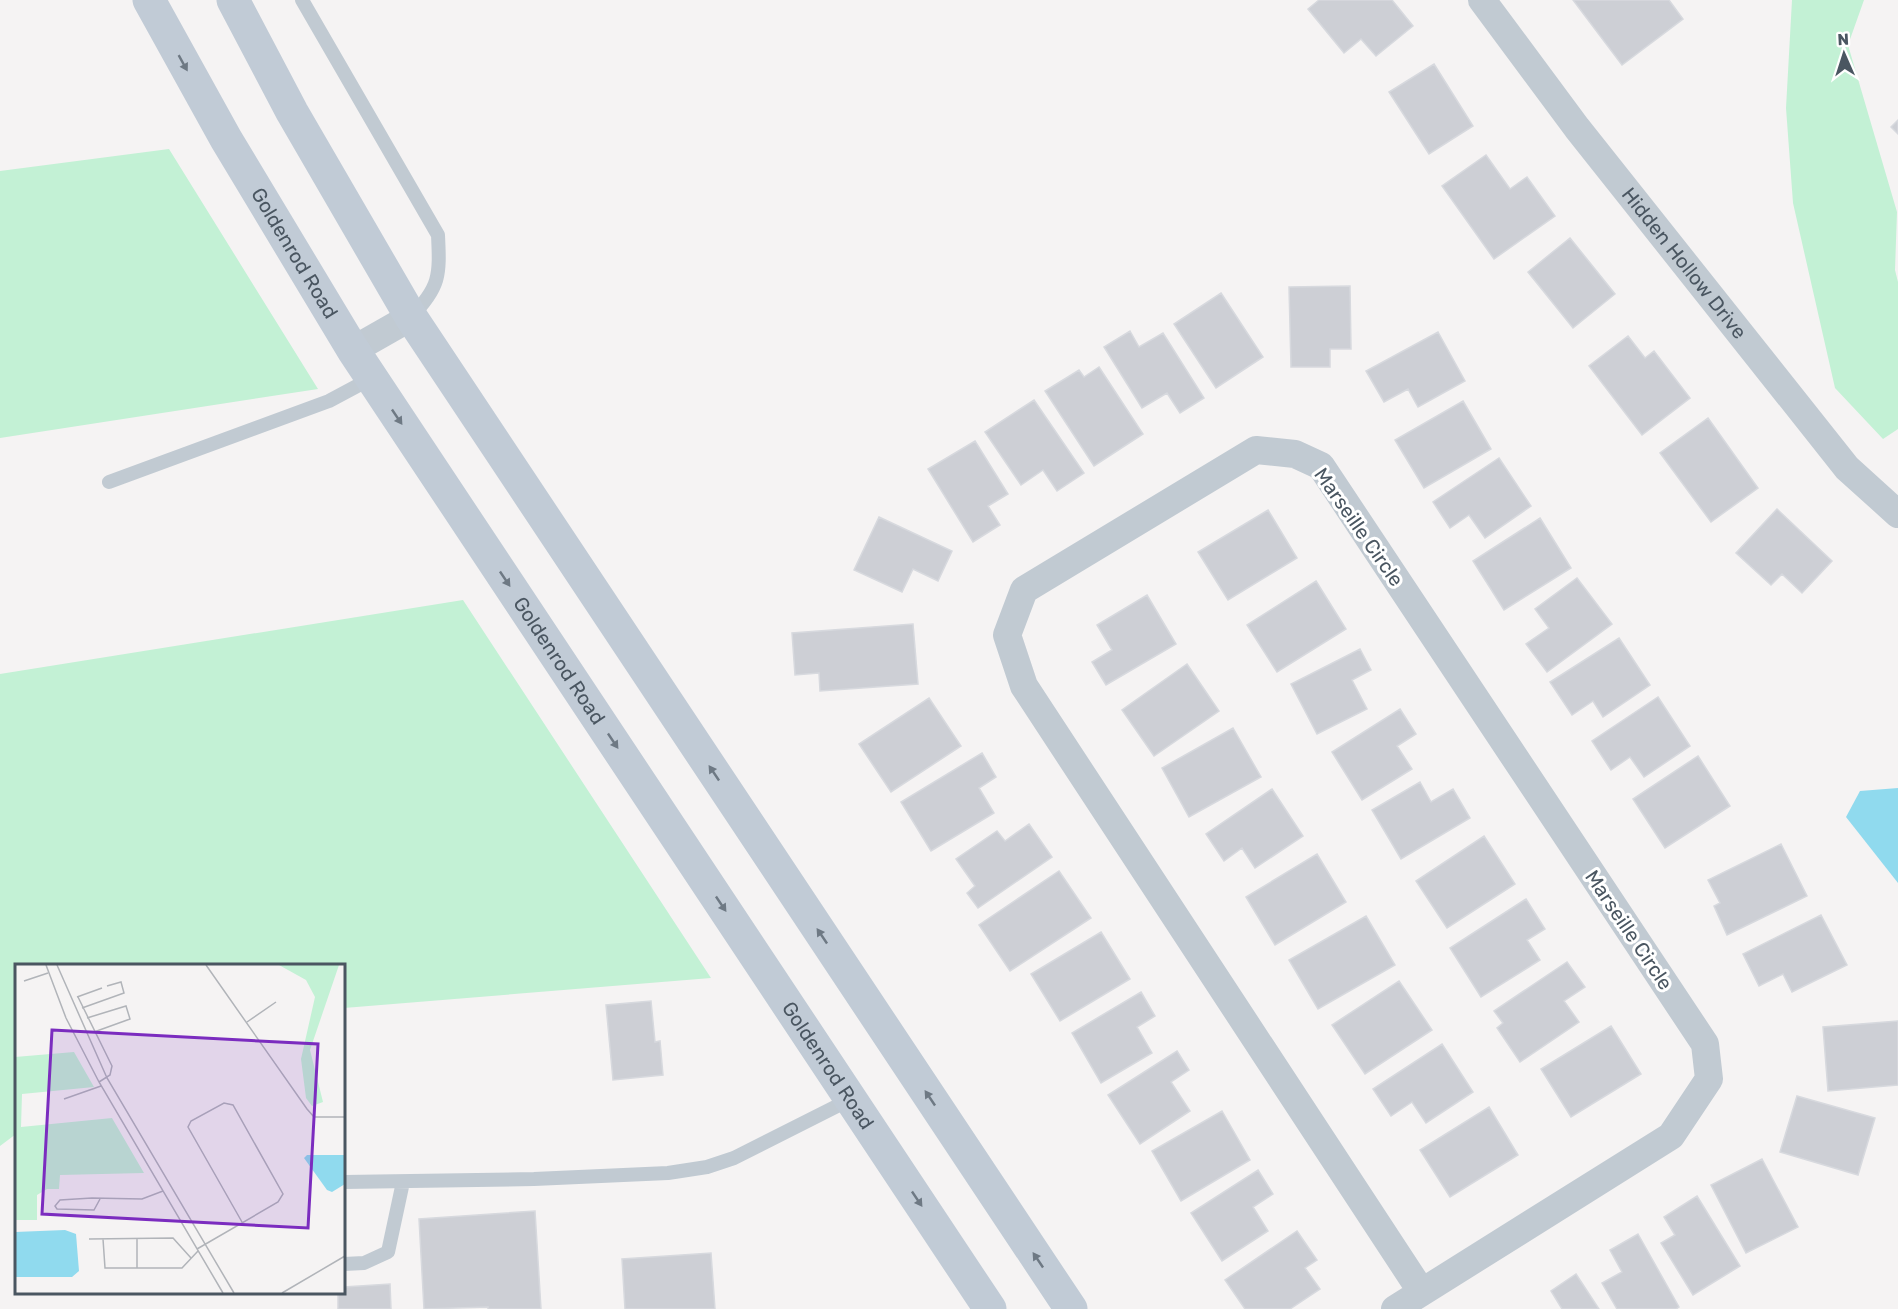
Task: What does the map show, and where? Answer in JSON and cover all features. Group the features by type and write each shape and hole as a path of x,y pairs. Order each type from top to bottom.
{"main road":[{"name":"Goldenrod Road","path":"149,0 226,139 353,350 990,1309"},
{"path":"233,0 292,112 411,317 1071,1309"}],"street":[{"name":"Hidden Hollow Drive","path":"1482,0 1577,128 1847,468 1898,514"},
{"path":"353,350 411,317"},
{"name":"Marseille Circle","path":"1395,1309 1671,1136 1709,1079 1705,1044 1321,466 1294,454 1256,450 1024,590 1007,635 1024,686 1421,1291"}],"lane":[{"path":"302,0 438,235 439,263 432,295 411,317"},
{"path":"109,482 329,401 372,378"},
{"path":"345,1182 534,1179 668,1173 707,1167 734,1158 851,1099"},
{"path":"345,1264 364,1263 388,1252 403,1182"}],"green space":[{"path":"1792,0 1864,0 1848,45 1897,212 1895,270 1898,282 1898,429 1883,439 1835,388 1793,203 1786,108"},
{"path":"169,149 318,389 0,438 0,171"},
{"path":"463,600 711,978 345,1008 345,964 15,964 15,1135 0,1146 0,674"}],"water":[{"path":"1898,788 1898,883 1846,817 1860,791"}],"building":[{"path":"1319,0 1392,0 1413,26 1376,56 1361,39 1344,53 1308,9"},
{"path":"1573,0 1669,0 1683,19 1622,65"},
{"path":"1434,64 1473,126 1429,154 1389,92"},
{"path":"1898,120 1898,134 1891,127"},
{"path":"1486,155 1510,189 1527,177 1555,216 1494,259 1442,186"},
{"path":"1570,238 1615,294 1573,328 1528,272"},
{"path":"1350,286 1351,349 1330,349 1330,367 1291,367 1289,287"},
{"path":"1221,293 1263,357 1216,388 1174,324"},
{"path":"1130,331 1139,347 1163,333 1204,398 1180,413 1167,393 1142,408 1104,347"},
{"path":"1438,332 1465,381 1418,407 1408,389 1384,402 1366,371"},
{"path":"1628,336 1645,358 1654,351 1690,398 1642,435 1589,366"},
{"path":"1099,367 1143,434 1094,466 1045,391 1079,370 1084,377"},
{"path":"1034,400 1084,473 1057,491 1043,470 1021,485 985,432"},
{"path":"1463,401 1491,449 1424,488 1395,440"},
{"path":"1708,418 1758,488 1711,522 1660,453"},
{"path":"975,441 1008,494 988,506 1000,525 973,542 928,469"},
{"path":"1499,458 1531,506 1485,538 1469,515 1450,528 1433,502"},
{"path":"1777,509 1832,561 1802,593 1782,574 1771,585 1736,553"},
{"path":"1268,510 1297,558 1228,600 1198,552"},
{"path":"879,517 952,551 938,581 913,569 902,592 854,570"},
{"path":"1540,518 1571,568 1504,610 1473,561"},
{"path":"1577,578 1612,624 1547,672 1526,644 1549,628 1535,609"},
{"path":"1316,581 1346,629 1277,672 1247,625"},
{"path":"1147,595 1176,644 1106,685 1092,662 1112,650 1097,625"},
{"path":"913,624 918,684 820,691 819,673 795,675 792,633"},
{"path":"1619,638 1650,685 1603,717 1593,701 1572,715 1550,682"},
{"path":"1360,649 1371,670 1352,680 1367,709 1317,734 1291,684"},
{"path":"1187,664 1219,711 1154,756 1122,710"},
{"path":"1658,697 1690,746 1644,777 1630,757 1611,770 1592,741"},
{"path":"929,698 961,746 891,792 859,744"},
{"path":"1400,709 1416,734 1397,746 1412,769 1362,800 1332,752"},
{"path":"1233,728 1261,777 1189,817 1162,768"},
{"path":"982,753 996,777 979,788 994,813 931,851 901,802"},
{"path":"1698,756 1730,806 1665,848 1633,799"},
{"path":"1420,782 1431,802 1453,789 1470,818 1401,859 1372,810"},
{"path":"1272,789 1303,836 1255,868 1242,848 1224,861 1206,834"},
{"path":"1029,824 1052,857 978,908 967,893 975,886 956,859 997,831 1005,841"},
{"path":"1484,836 1515,884 1447,928 1416,881"},
{"path":"1781,844 1807,896 1727,935 1714,906 1720,903 1708,880"},
{"path":"1317,854 1346,902 1275,945 1246,897"},
{"path":"1059,871 1091,918 1010,971 979,925"},
{"path":"1526,899 1545,929 1527,940 1540,960 1481,997 1450,948"},
{"path":"1821,915 1847,965 1792,992 1783,974 1759,986 1743,954"},
{"path":"1366,916 1395,965 1318,1009 1289,960"},
{"path":"1101,932 1130,979 1060,1021 1031,974"},
{"path":"1567,962 1585,987 1564,1001 1579,1022 1520,1062 1497,1028 1503,1023 1494,1011"},
{"path":"1399,981 1432,1030 1365,1074 1332,1025"},
{"path":"1141,992 1155,1016 1137,1027 1152,1053 1101,1083 1072,1033"},
{"path":"651,1001 655,1042 660,1041 663,1075 613,1080 606,1005"},
{"path":"1898,1021 1898,1085 1828,1091 1823,1027"},
{"path":"1611,1026 1641,1074 1571,1117 1541,1069"},
{"path":"1442,1044 1473,1092 1426,1123 1412,1102 1391,1116 1373,1089"},
{"path":"1177,1051 1189,1070 1171,1082 1190,1111 1140,1144 1108,1095"},
{"path":"1797,1096 1875,1118 1858,1175 1780,1152"},
{"path":"1489,1107 1518,1155 1450,1197 1420,1150"},
{"path":"1222,1111 1250,1160 1181,1201 1152,1151"},
{"path":"1762,1159 1798,1227 1746,1253 1711,1185"},
{"path":"1258,1170 1273,1194 1253,1207 1268,1231 1222,1261 1191,1213"},
{"path":"1697,1196 1740,1266 1693,1295 1661,1243 1675,1235 1664,1217"},
{"path":"535,1211 541,1309 488,1309 488,1307 424,1309 419,1219"},
{"path":"1297,1231 1317,1260 1305,1268 1320,1289 1290,1309 1245,1309 1225,1280"},
{"path":"1638,1234 1679,1307 1676,1309 1617,1309 1602,1283 1622,1272 1610,1250"},
{"path":"711,1253 715,1309 625,1309 622,1259"},
{"path":"1576,1274 1599,1309 1562,1309 1551,1291"},
{"path":"390,1284 391,1309 338,1309 338,1294 345,1294 345,1287"}]}
